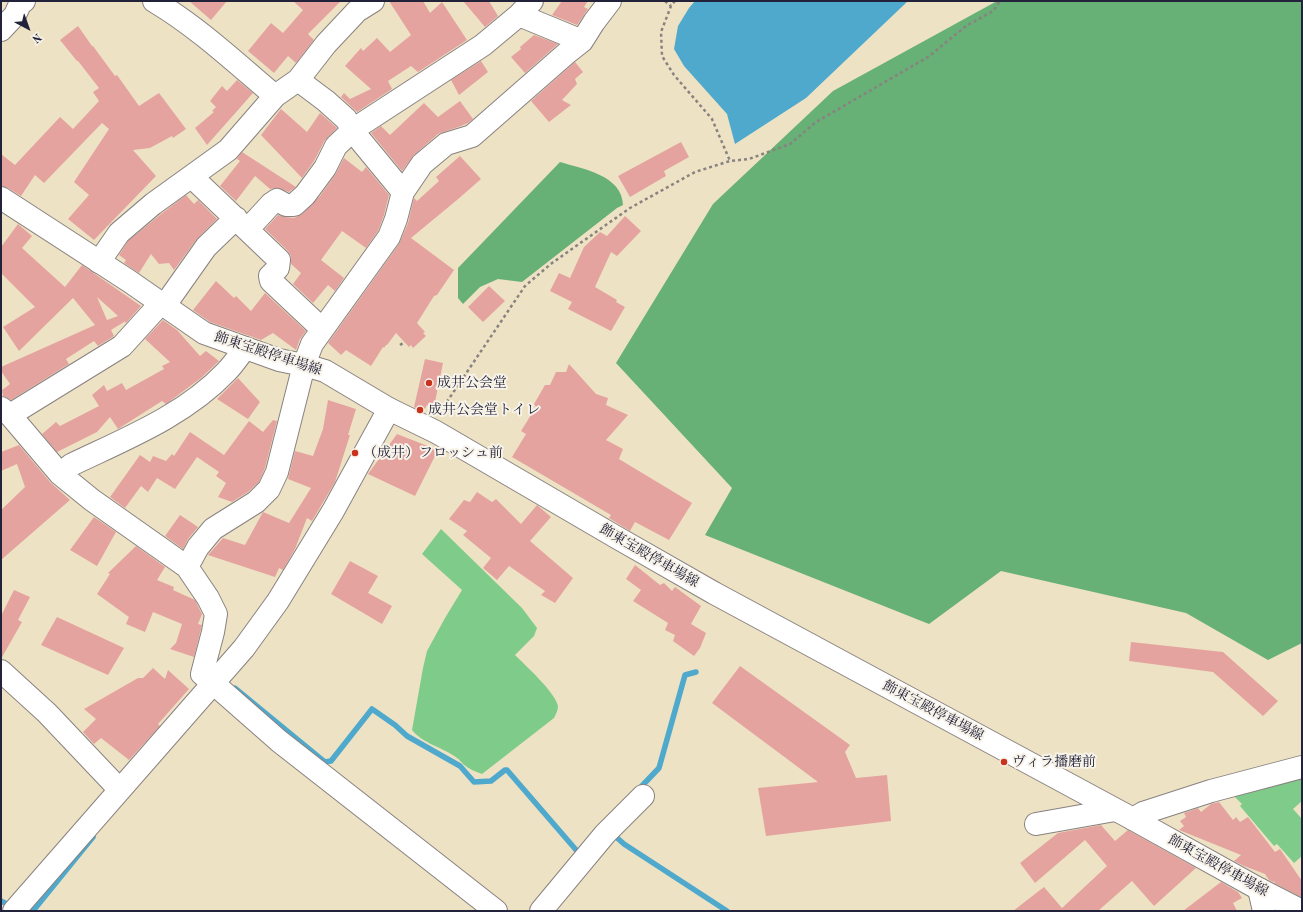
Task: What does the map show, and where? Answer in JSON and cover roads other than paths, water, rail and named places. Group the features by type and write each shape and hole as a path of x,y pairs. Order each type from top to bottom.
{"street":[{"path":"154,1 216,44 224,53 275,96"},
{"path":"99,262 119,233 153,204 228,150 275,96 298,80 326,44 357,11 373,1"},
{"path":"187,567 198,547 213,529 256,502 269,489 277,472 304,365 312,344 389,237 396,219 403,192 422,164 446,144 472,136 582,41 610,1"},
{"path":"1,30 14,6"},
{"path":"496,911 279,741 202,674 216,614 208,598 187,567 92,500 60,474 5,412 122,346 163,304 206,247 277,200 286,205 294,205 306,195 325,168 336,146 354,130 482,45 526,8 582,41"},
{"path":"298,80 326,101 346,119 356,135 403,192"},
{"path":"192,177 242,223 279,260 278,268 270,276 271,281 322,329"},
{"name":"飾東宝殿停車場線","path":"1,199 163,304 204,334 279,360 325,371 389,410 436,432 714,593 1302,911"},
{"path":"60,474 71,465 149,428 193,401 226,372 246,348"},
{"path":"16,908 120,790 221,689 244,648 278,601 333,511 389,410"},
{"path":"1,670 47,713 120,790"},
{"path":"1036,824 1143,813 1212,791 1302,767"},
{"path":"541,911 586,856 637,803"},
{"path":"1259,889 1264,911"}],"water":[{"path":"695,1 908,1 806,98 735,144 727,114 684,66 674,49 678,26"}],"waterway":[{"path":"638,790 659,768 685,675 696,672"},
{"path":"229,690 235,688 325,762 331,761 372,709 395,725 407,736 460,766 474,782 491,781 507,770 577,851 582,854"},
{"path":"615,836 624,844 727,911"},
{"path":"33,911 93,837"},
{"path":"1,901 12,907"}],"place":[{"name":"成井公会堂","path":"429,383"},
{"name":"成井公会堂トイレ","path":"420,410"},
{"name":"（成井）フロッシュ前","path":"355,453"},
{"name":"ヴィラ播磨前","path":"1004,762"}]}
